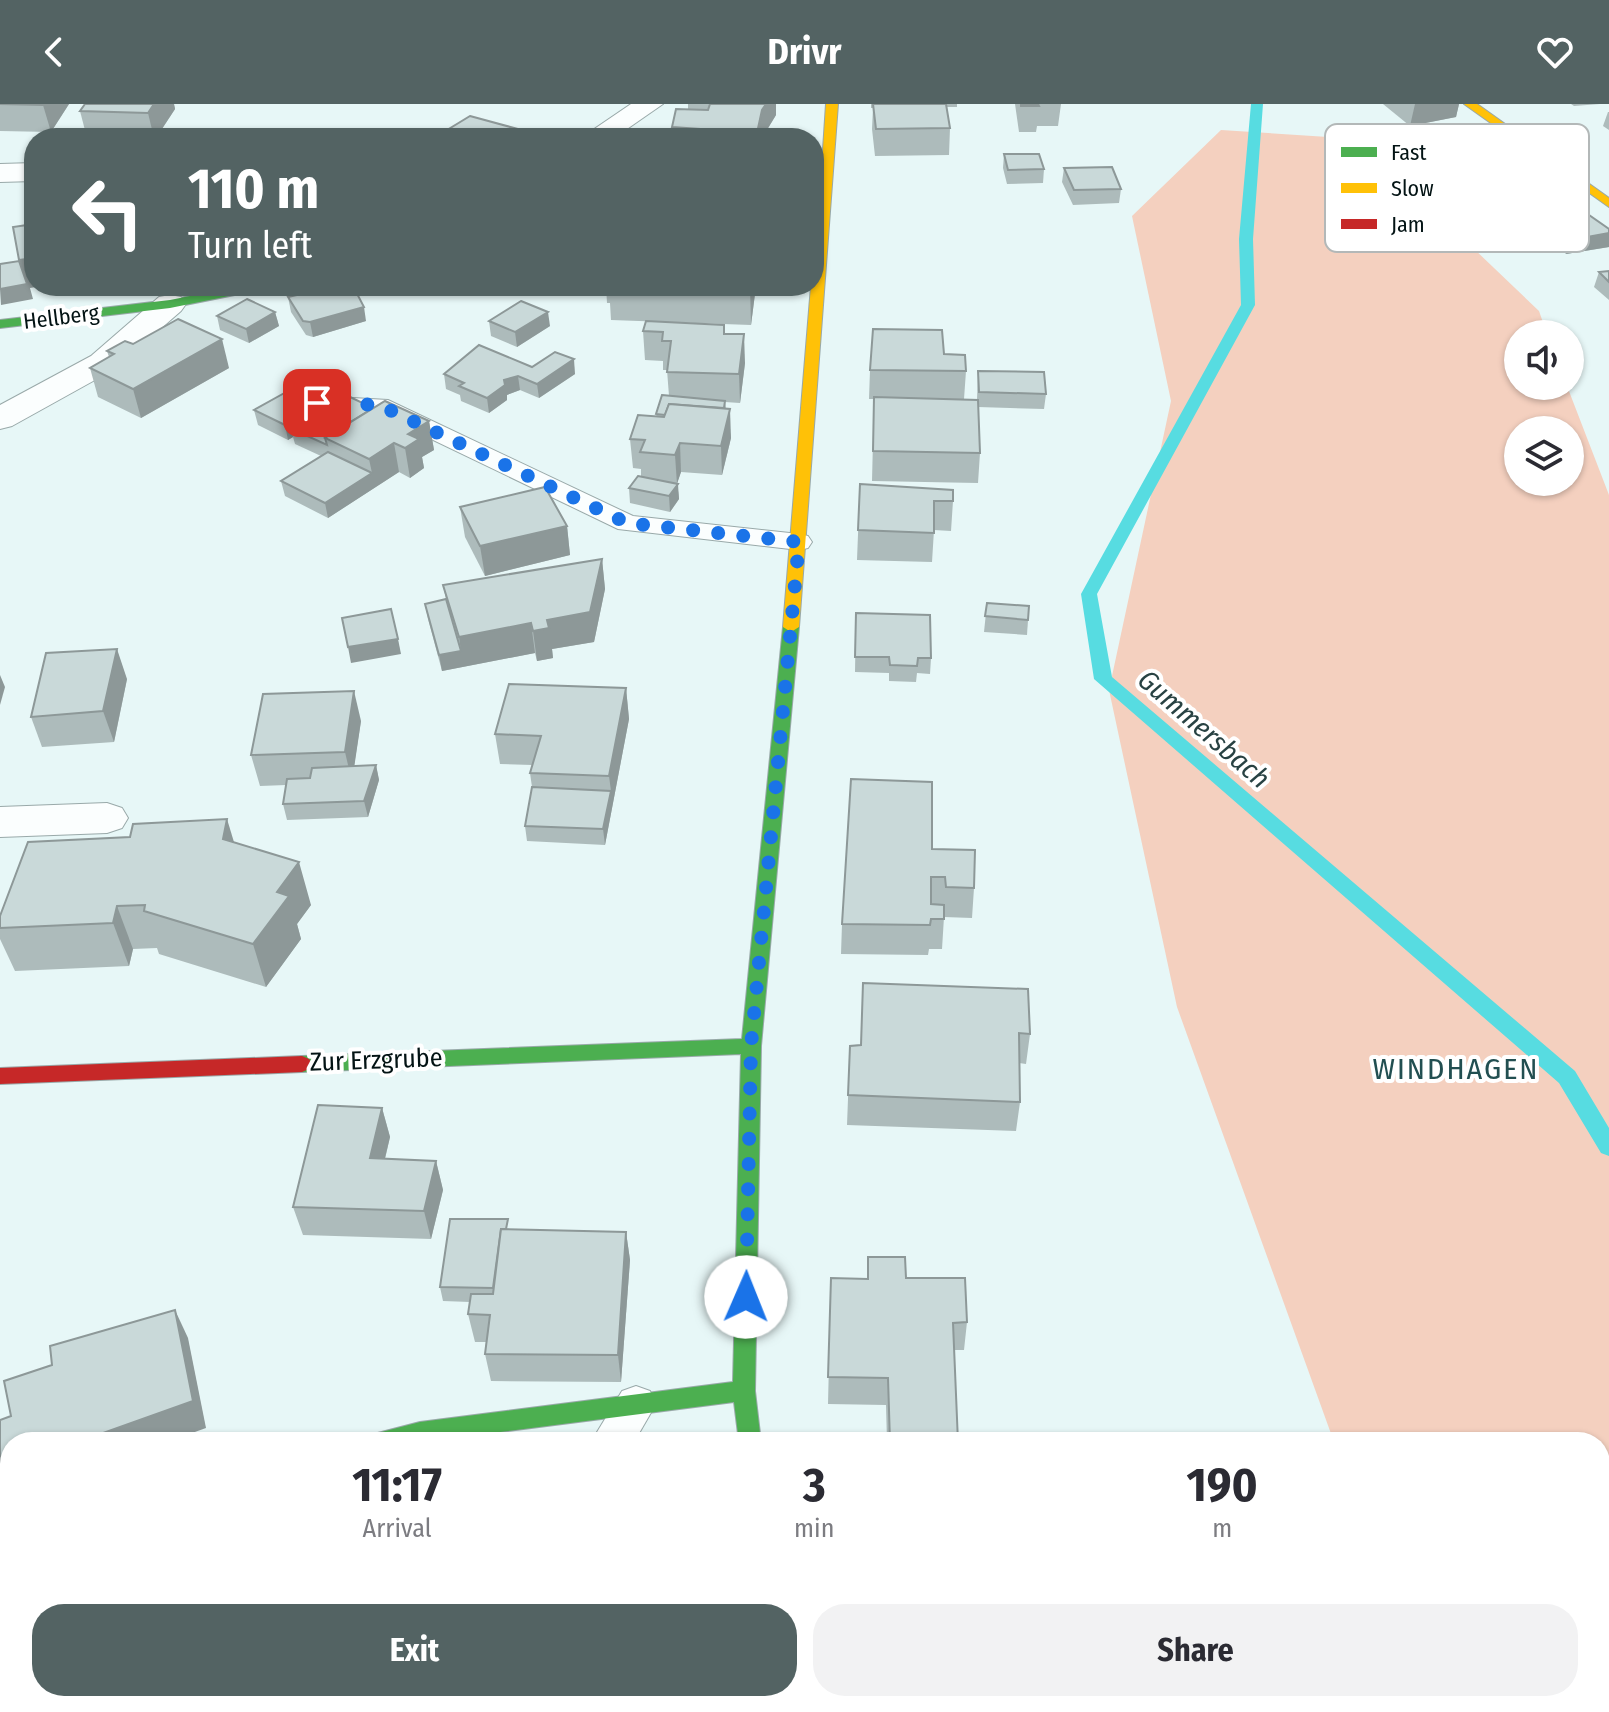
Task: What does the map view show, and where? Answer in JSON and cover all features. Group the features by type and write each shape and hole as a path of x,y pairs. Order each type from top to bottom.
{"street":[{"path":"611,128 650,104"},
{"path":"824,210 832,104"},
{"path":"1470,104 1498,124"},
{"path":"0,173 24,172"},
{"path":"1589,189 1609,203"},
{"name":"Hellberg","path":"0,324 170,304 210,296"},
{"path":"749,1432 744,1391 751,1046 799,542 818,296"},
{"name":"Hellberg","path":"0,419 102,363 170,304"},
{"path":"0,822 107,818"},
{"name":"Zur Erzgrube","path":"0,1076 751,1046"},
{"path":"420,1432 744,1391"}],"lane":[{"path":"317,403 379,405 627,523 799,542"},
{"path":"618,1432 636,1404"}],"shaded area":[{"path":"1221,130 1325,137 1325,252 1477,252 1539,311 1542,320 1504,320 1504,400 1572,400 1579,416 1504,416 1504,496 1584,496 1584,430 1609,495 1609,1432 1330,1432 1177,1007 1109,690 1171,401 1132,216"}],"building":[{"path":"85,104 154,104 148,113 80,111"},
{"path":"710,104 766,104 758,128 672,127 676,109 708,110"},
{"path":"873,104 946,104 950,128 876,129"},
{"path":"470,116 514,128 450,128"},
{"path":"1004,154 1039,154 1044,169 1008,170"},
{"path":"1112,167 1121,189 1074,190 1064,168"},
{"path":"1589,215 1609,229 1609,233 1589,237"},
{"path":"24,225 24,259 19,260 13,227"},
{"path":"19,261 24,285 0,289 0,264"},
{"path":"1609,271 1609,282 1599,272"},
{"path":"358,296 364,307 310,322 303,321 288,297"},
{"path":"247,299 275,312 246,329 217,316"},
{"path":"521,301 548,312 515,332 489,321"},
{"path":"178,319 222,339 133,389 90,368 114,354 107,351 125,341 133,344"},
{"path":"646,321 724,325 724,334 744,334 739,374 667,372 671,341 662,341 663,332 643,331"},
{"path":"873,329 942,330 944,354 965,355 966,371 870,370"},
{"path":"479,345 532,367 555,352 574,359 537,384 518,376 504,380 505,385 487,398 459,386 464,383 444,374"},
{"path":"978,371 1044,372 1046,394 979,392"},
{"path":"288,391 318,405 285,425 254,410"},
{"path":"346,395 373,408 325,438 327,445 292,429"},
{"path":"662,395 725,401 724,408 669,404 665,415 656,414"},
{"path":"874,397 978,400 980,453 873,451"},
{"path":"385,401 429,421 408,434 419,439 405,448 394,443 369,459 325,438"},
{"path":"669,404 730,409 721,446 680,443 675,455 640,452 645,440 630,439 638,415 664,417"},
{"path":"328,452 372,473 325,503 281,481"},
{"path":"638,476 678,484 669,496 629,488"},
{"path":"860,484 953,490 953,501 934,501 934,533 858,530"},
{"path":"545,487 567,526 480,546 460,507"},
{"path":"602,559 590,612 547,620 549,628 533,631 531,623 459,637 443,585"},
{"path":"446,599 461,651 439,655 425,604"},
{"path":"987,603 1029,606 1028,620 985,616"},
{"path":"391,609 398,639 348,647 342,618"},
{"path":"856,613 930,615 931,658 918,658 917,666 890,665 889,657 855,657"},
{"path":"117,649 103,711 31,717 46,653"},
{"path":"509,684 626,688 609,776 530,773 541,736 495,734"},
{"path":"354,691 345,752 251,755 263,694"},
{"path":"376,765 364,801 283,804 287,779 310,778 312,768"},
{"path":"851,779 932,782 932,849 975,850 974,888 946,887 945,877 931,877 931,904 944,905 944,919 931,919 930,925 842,924"},
{"path":"532,787 611,791 603,829 525,826"},
{"path":"227,819 223,839 299,862 277,892 289,896 253,944 144,911 145,905 117,906 113,923 0,928 0,916 28,842 130,837 133,824"},
{"path":"863,983 1028,989 1030,1034 1019,1033 1020,1102 848,1095 850,1046 861,1045"},
{"path":"318,1105 382,1108 370,1158 436,1161 424,1211 293,1207"},
{"path":"450,1219 508,1219 506,1229 501,1229 493,1288 440,1287"},
{"path":"501,1229 626,1232 618,1355 485,1354 490,1315 468,1314 471,1294 493,1294"},
{"path":"868,1257 905,1257 906,1278 965,1278 967,1322 953,1323 958,1432 890,1432 888,1378 828,1377 831,1278 868,1279"},
{"path":"175,1310 193,1401 106,1432 0,1432 0,1420 11,1416 4,1381 52,1365 50,1346"}],"waterway":[{"name":"Gummersbach","path":"1257,104 1246,239 1248,305 1089,594 1103,679 1567,1077 1609,1147"}],"traffic: fast":[{"path":"0,324 170,304 210,296"},
{"path":"749,1432 744,1391 751,1046 791,627"},
{"path":"302,1064 751,1046"},
{"path":"420,1432 744,1391"}],"traffic: slow":[{"path":"824,206 832,104"},
{"path":"1470,104 1498,124"},
{"path":"1589,189 1609,203"},
{"path":"791,627 817,296"}],"traffic: jam":[{"path":"0,1076 302,1064"}],"district":[{"name":"WINDHAGEN","path":"1456,1069"}],"route":[{"path":"317,403 379,405 627,523 799,542 751,1046 746,1297"}]}
